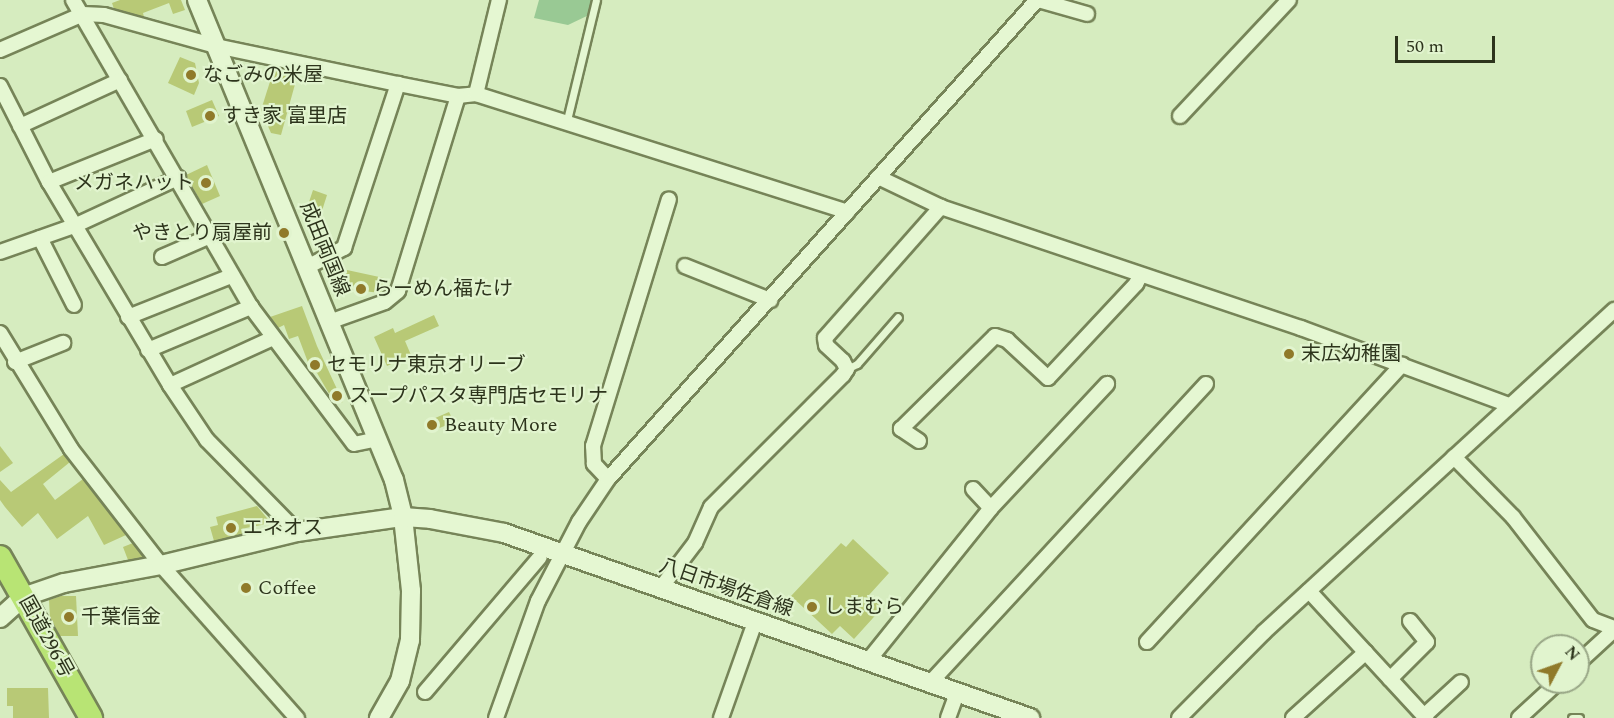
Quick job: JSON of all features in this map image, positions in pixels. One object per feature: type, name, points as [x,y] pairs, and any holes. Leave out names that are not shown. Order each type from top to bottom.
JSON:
[{"type":"highway","name":"国道296号","points":[[0,557],[91,718]]},
{"type":"main road","name":"成田両国線","points":[[197,0],[378,439],[403,517],[411,591],[410,640],[400,681],[379,718]]},
{"type":"main road","points":[[0,618],[23,597],[64,583],[161,565],[297,532],[403,517]]},
{"type":"main road","name":"八日市場佐倉線","points":[[403,517],[473,525],[1030,718]]},
{"type":"street","points":[[73,0],[156,139],[208,237],[251,307],[354,444],[378,439]]},
{"type":"street","points":[[477,94],[499,0]]},
{"type":"street","points":[[496,718],[538,601],[565,555],[572,535],[608,479],[1037,0],[1087,14]]},
{"type":"street","points":[[1180,116],[1289,0]]},
{"type":"street","points":[[0,50],[83,14],[104,15],[216,46],[458,96],[477,94],[567,120],[848,212]]},
{"type":"street","points":[[20,126],[120,80]]},
{"type":"street","points":[[307,267],[337,255],[344,248],[398,84]]},
{"type":"street","points":[[0,86],[74,226],[170,385],[207,440],[297,532]]},
{"type":"street","points":[[329,322],[385,302],[398,291],[458,96]]},
{"type":"street","points":[[49,182],[156,139]]},
{"type":"street","points":[[878,177],[941,207],[1402,365],[1509,405]]},
{"type":"street","points":[[0,252],[74,226],[178,178]]},
{"type":"street","points":[[608,479],[594,464],[593,446],[669,200]]},
{"type":"street","points":[[660,589],[695,543],[711,507],[847,369],[826,345],[825,338],[941,207]]},
{"type":"street","points":[[162,257],[208,237]]},
{"type":"street","points":[[40,238],[74,305]]},
{"type":"street","points":[[685,266],[770,300]]},
{"type":"street","points":[[128,317],[231,276]]},
{"type":"street","points":[[919,441],[901,429],[995,336],[1007,340],[1048,378],[1129,293],[1140,276]]},
{"type":"street","points":[[148,350],[251,307]]},
{"type":"street","points":[[1179,718],[1309,591],[1614,310]]},
{"type":"street","points":[[0,333],[15,362],[71,449],[161,565],[297,718]]},
{"type":"street","points":[[170,385],[273,338]]},
{"type":"street","points":[[15,362],[63,343]]},
{"type":"street","points":[[1147,642],[1402,365]]},
{"type":"street","points":[[868,661],[992,507],[1107,384]]},
{"type":"street","points":[[930,683],[1206,384]]},
{"type":"street","points":[[1454,457],[1513,518],[1593,620],[1614,629],[1590,652]]},
{"type":"street","points":[[973,489],[992,507]]},
{"type":"street","points":[[425,692],[540,557]]},
{"type":"street","points":[[1309,591],[1425,717],[1461,682]]},
{"type":"street","points":[[1390,679],[1427,642],[1410,621]]},
{"type":"street","points":[[721,718],[755,622]]},
{"type":"street","points":[[1293,718],[1366,652]]},
{"type":"street","points":[[948,718],[957,693]]},
{"type":"street","points":[[1519,718],[1545,694]]},
{"type":"lane","points":[[567,120],[597,0]]},
{"type":"lane","points":[[847,369],[857,364],[898,317]]},
{"type":"lane","points":[[1572,718],[1579,718]]},
{"type":"green space","points":[[539,0],[595,0],[591,14],[568,25],[534,18]]},
{"type":"building","points":[[120,0],[181,0],[185,10],[173,14],[169,3],[143,13],[144,17],[114,9],[112,3]]},
{"type":"building","points":[[180,57],[195,63],[199,83],[194,95],[168,83]]},
{"type":"building","points":[[274,69],[297,77],[281,135],[271,133],[261,110]]},
{"type":"building","points":[[212,100],[219,116],[192,127],[186,111]]},
{"type":"building","points":[[207,165],[220,196],[202,204],[186,175]]},
{"type":"building","points":[[313,190],[327,195],[320,217],[307,208]]},
{"type":"building","points":[[347,270],[384,278],[381,293],[344,289]]},
{"type":"building","points":[[302,306],[317,346],[343,402],[335,404],[317,373],[312,373],[298,336],[289,339],[284,325],[278,328],[270,317]]},
{"type":"building","points":[[434,315],[439,326],[405,341],[411,355],[387,366],[374,337],[393,328],[395,333]]},
{"type":"building","points":[[449,412],[454,422],[430,432],[426,422]]},
{"type":"building","points":[[0,446],[13,463],[0,472]]},
{"type":"building","points":[[64,454],[70,462],[43,484],[55,500],[83,479],[126,535],[104,545],[88,516],[57,539],[38,513],[22,527],[5,507],[0,500],[0,480],[11,492]]},
{"type":"building","points":[[257,506],[271,523],[241,529],[242,534],[214,541],[210,527],[218,525],[216,517]]},
{"type":"building","points":[[853,539],[889,573],[869,595],[882,608],[854,639],[840,626],[832,634],[791,596],[841,543],[846,547]]},
{"type":"building","points":[[133,543],[143,557],[128,560],[123,547]]},
{"type":"building","points":[[61,596],[76,596],[78,636],[60,636],[50,618],[49,600]]},
{"type":"building","points":[[7,688],[48,688],[49,718],[13,718],[13,706],[7,706]]},
{"type":"place","name":"なごみの米屋","points":[[191,75]]},
{"type":"place","name":"すき家 富里店","points":[[210,116]]},
{"type":"place","name":"メガネハット","points":[[206,183]]},
{"type":"place","name":"やきとり扇屋前","points":[[284,233]]},
{"type":"place","name":"らーめん福たけ","points":[[361,289]]},
{"type":"place","name":"末広幼稚園","points":[[1289,354]]},
{"type":"place","name":"セモリナ東京オリーブ","points":[[315,365]]},
{"type":"place","name":"スープパスタ専門店セモリナ","points":[[337,396]]},
{"type":"place","name":"Beauty More","points":[[432,425]]},
{"type":"place","name":"エネオス","points":[[231,528]]},
{"type":"place","name":"Coffee","points":[[246,588]]},
{"type":"place","name":"しまむら","points":[[812,607]]},
{"type":"place","name":"千葉信金","points":[[69,617]]}]
